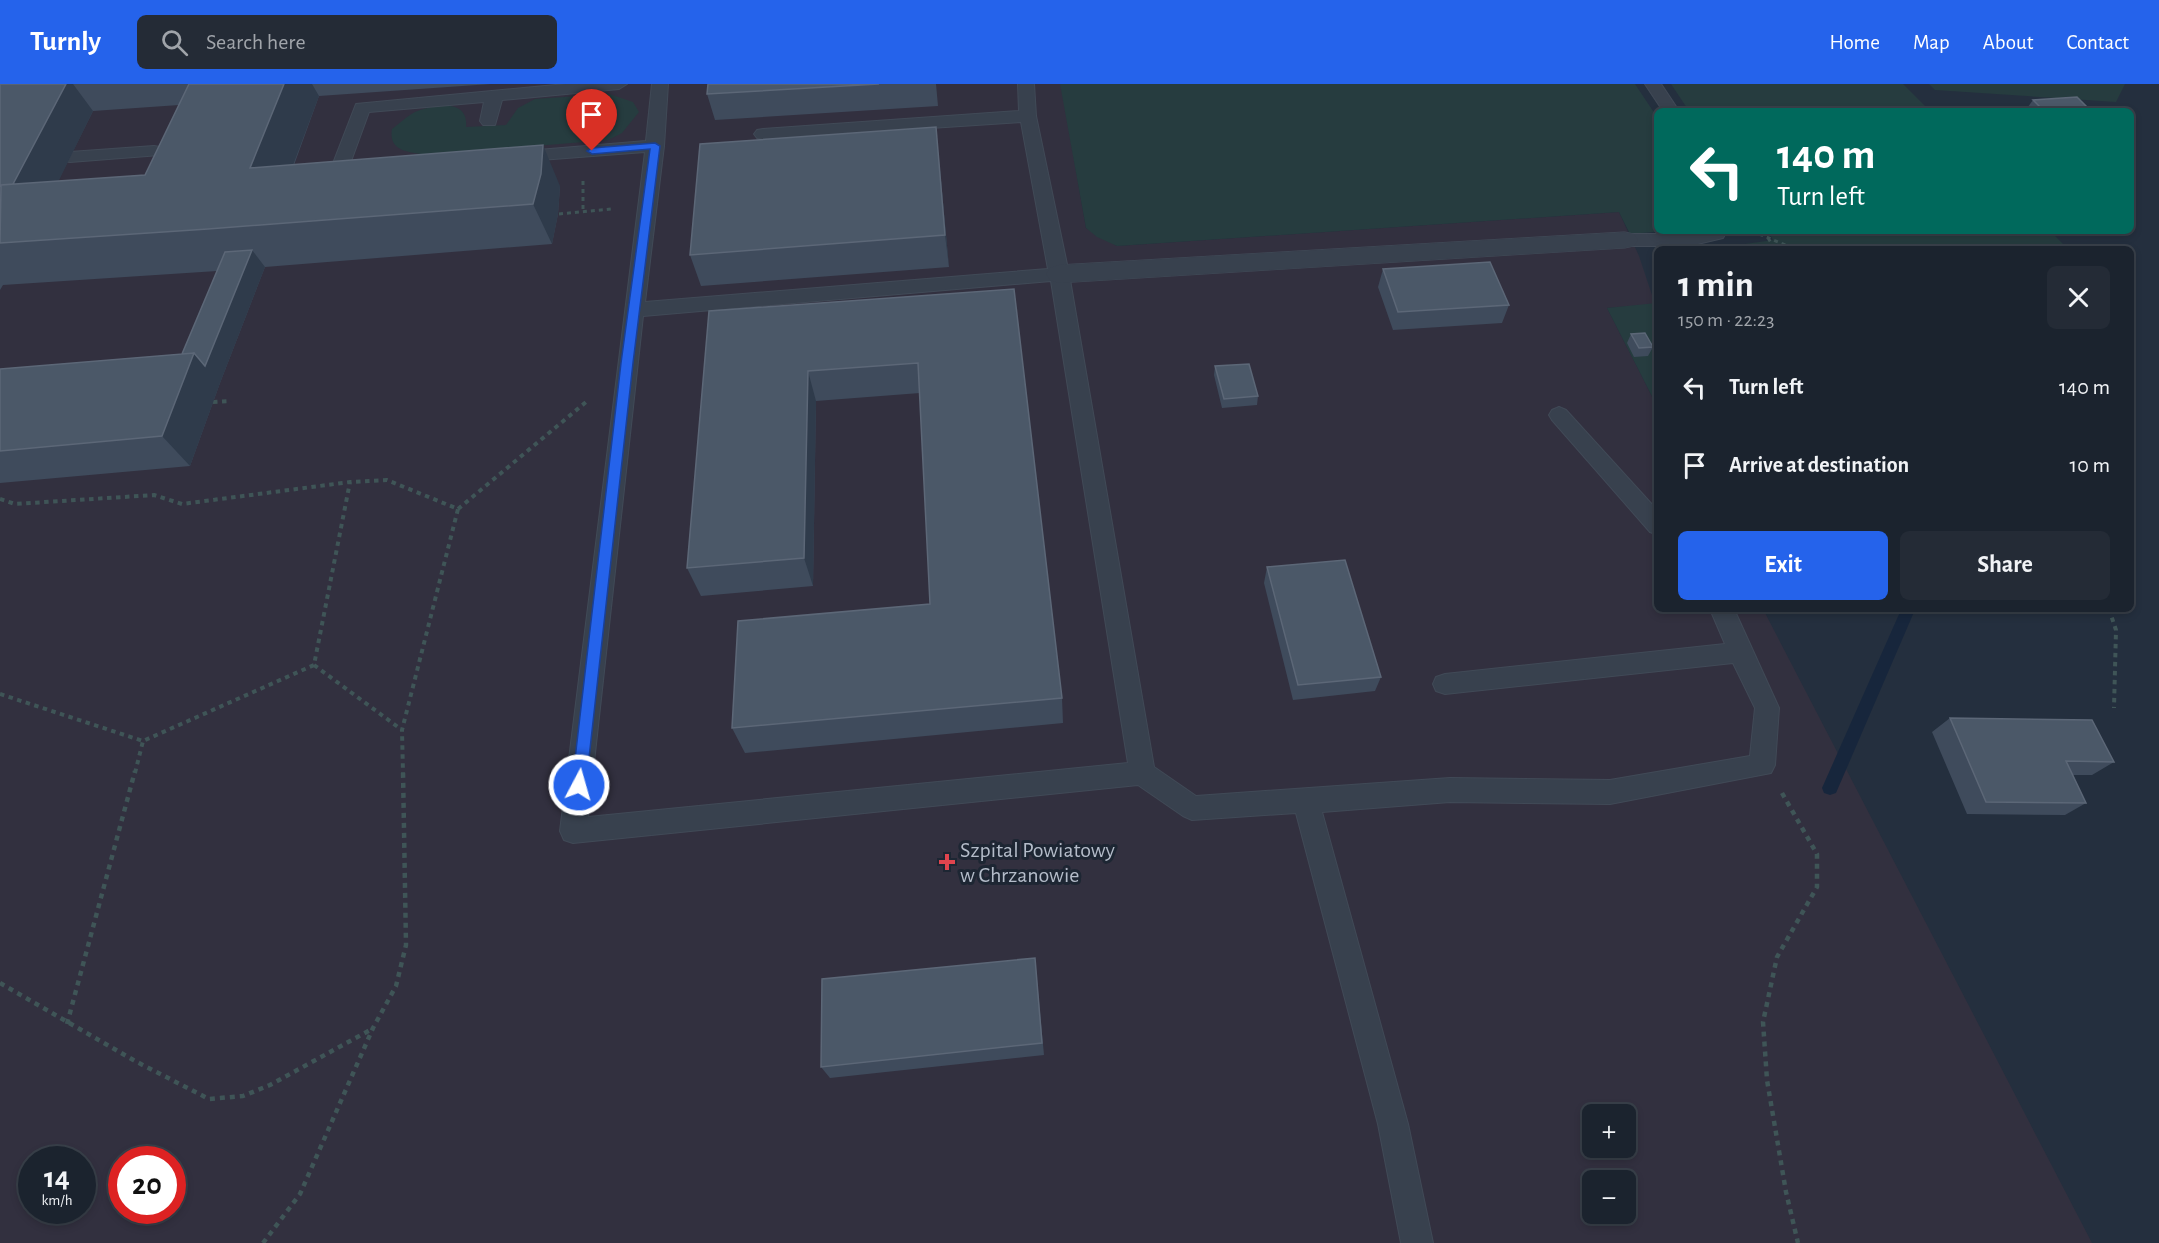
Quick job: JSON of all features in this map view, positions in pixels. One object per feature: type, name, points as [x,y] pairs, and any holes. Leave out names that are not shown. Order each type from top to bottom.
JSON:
[{"type":"street","points":[[1059,274],[1625,240]]},
{"type":"lane","points":[[374,168],[339,171],[362,108],[619,84]]},
{"type":"lane","points":[[660,84],[655,146],[573,831],[1142,773],[1192,808],[1450,790],[1610,792],[1762,765],[1767,708],[1723,612]]},
{"type":"lane","points":[[1026,84],[1029,116],[1059,274],[1142,773]]},
{"type":"lane","points":[[1653,84],[1669,108]]},
{"type":"lane","points":[[489,121],[494,96]]},
{"type":"lane","points":[[763,134],[1029,116]]},
{"type":"lane","points":[[501,158],[655,146]]},
{"type":"lane","points":[[70,157],[154,151]]},
{"type":"lane","points":[[1625,240],[1689,240],[1716,234]]},
{"type":"lane","points":[[635,310],[1059,274]]},
{"type":"lane","points":[[1559,415],[1654,522]]},
{"type":"lane","points":[[1445,684],[1740,652]]},
{"type":"lane","points":[[1306,801],[1394,1124],[1417,1243]]},
{"type":"path","points":[[558,214],[648,206]]},
{"type":"path","points":[[1760,234],[1788,246]]},
{"type":"path","points":[[1767,237],[1773,246]]},
{"type":"path","points":[[264,1243],[300,1194],[373,1028],[396,986],[406,945],[402,730],[458,509],[627,369]]},
{"type":"path","points":[[213,402],[231,401]]},
{"type":"path","points":[[0,499],[15,504],[154,495],[182,504],[350,482],[387,480],[458,509]]},
{"type":"path","points":[[314,665],[350,482]]},
{"type":"path","points":[[2110,612],[2116,630],[2114,708]]},
{"type":"path","points":[[314,665],[402,730]]},
{"type":"path","points":[[0,693],[143,741],[314,665]]},
{"type":"path","points":[[67,1024],[143,741]]},
{"type":"path","points":[[1762,765],[1791,805],[1817,854],[1817,887],[1777,957],[1763,1022],[1767,1080],[1786,1192],[1798,1243]]},
{"type":"path","points":[[0,982],[67,1024],[209,1099],[243,1096],[261,1089],[373,1028]]},
{"type":"shaded area","name":"Szpital Powiatowy w Chrzanowie","points":[[0,84],[1061,84],[1086,228],[1117,246],[1619,212],[1639,256],[1654,301],[1654,304],[1607,308],[1654,400],[1654,612],[1765,612],[2092,1243],[0,1243]]},
{"type":"green space","points":[[1060,84],[1635,84],[1654,112],[1654,232],[1630,234],[1619,212],[1117,246],[1097,237],[1086,228]]},
{"type":"green space","points":[[1671,84],[1903,84],[1927,108],[1687,108]]},
{"type":"green space","points":[[1929,84],[2125,84],[2116,102],[1935,90]]},
{"type":"green space","points":[[609,94],[633,102],[639,112],[622,133],[608,140],[427,155],[401,150],[393,142],[392,129],[415,112],[431,107],[456,107],[462,111],[466,127],[506,125],[518,108],[535,99]]},
{"type":"green space","points":[[1770,234],[2053,234],[2065,246],[1731,246],[1773,240]]},
{"type":"green space","points":[[1654,303],[1654,400],[1607,308]]},
{"type":"building","points":[[0,84],[66,84],[13,184],[0,186]]},
{"type":"building","points":[[189,84],[284,84],[250,168],[543,145],[541,174],[533,204],[0,243],[1,185],[145,175]]},
{"type":"building","points":[[708,84],[879,84],[707,94]]},
{"type":"building","points":[[2077,97],[2088,108],[2041,108],[2033,100]]},
{"type":"building","points":[[936,127],[945,235],[690,255],[700,144]]},
{"type":"building","points":[[252,250],[205,366],[194,353],[182,354],[225,252]]},
{"type":"building","points":[[1490,262],[1509,305],[1398,312],[1383,269]]},
{"type":"building","points":[[1014,289],[1062,698],[732,728],[738,621],[930,604],[918,363],[808,371],[804,558],[687,568],[709,311]]},
{"type":"building","points":[[1645,333],[1653,347],[1639,348],[1631,334]]},
{"type":"building","points":[[194,353],[162,436],[0,451],[0,369]]},
{"type":"building","points":[[1249,364],[1258,396],[1224,399],[1215,366]]},
{"type":"building","points":[[1345,560],[1381,677],[1298,685],[1267,567]]},
{"type":"building","points":[[1950,718],[2092,720],[2114,762],[2066,761],[2086,803],[1986,802]]},
{"type":"building","points":[[1035,958],[1042,1043],[821,1067],[822,979]]},
{"type":"waterway","points":[[1830,788],[1907,612]]},
{"type":"place","name":"Szpital Powiatowy w Chrzanowie","points":[[947,862]]},
{"type":"route","points":[[579,785],[627,363],[655,146],[592,151]]}]
